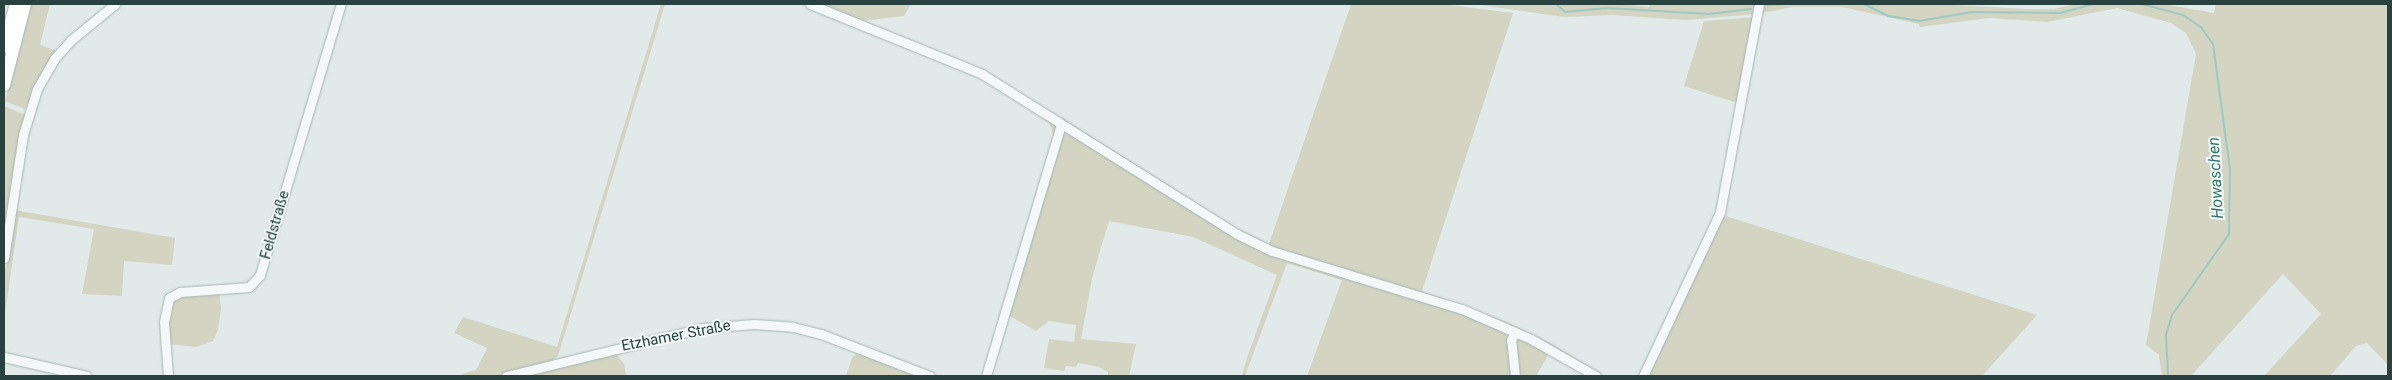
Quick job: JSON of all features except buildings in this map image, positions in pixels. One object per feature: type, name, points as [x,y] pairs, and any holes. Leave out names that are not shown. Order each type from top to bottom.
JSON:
[{"type":"highway","points":[[4,47],[16,4]]},
{"type":"highway","points":[[4,85],[26,4]]},
{"type":"street","points":[[4,258],[23,135],[37,89],[54,59],[71,40],[115,4]]},
{"type":"street","name":"Feldstraße","points":[[168,376],[164,322],[169,298],[180,292],[249,286],[260,275],[341,4]]},
{"type":"street","points":[[810,4],[966,66],[1237,234],[1272,251],[1441,302],[1515,332],[1596,376]]},
{"type":"street","points":[[1643,376],[1720,212],[1759,4]]},
{"type":"street","points":[[986,376],[1061,124]]},
{"type":"street","name":"Etzhamer Straße","points":[[506,376],[703,328],[754,324],[793,327],[821,334],[930,376]]},
{"type":"street","points":[[1515,332],[1511,340],[1515,376]]},
{"type":"street","points":[[4,357],[87,376]]},
{"type":"green space","points":[[31,4],[50,4],[40,45],[57,51],[25,109],[5,101]]},
{"type":"green space","points":[[661,4],[665,4],[558,356],[552,361],[499,376],[463,376],[462,374],[476,370],[487,348],[454,333],[463,317],[557,347]]},
{"type":"green space","points":[[818,4],[911,4],[904,16],[861,21]]},
{"type":"green space","points":[[1351,4],[1443,4],[1513,13],[1422,291],[1507,322],[1552,344],[1605,376],[1579,363],[1451,309],[1506,333],[1513,376],[1307,376],[1342,280],[1287,263],[1245,376],[1242,375],[1247,358],[1277,275],[1193,237],[1109,221],[1092,278],[1081,339],[1136,344],[1129,376],[1108,376],[1108,372],[1099,367],[1078,363],[1076,367],[1066,366],[1064,371],[1044,368],[1049,339],[1074,342],[1076,325],[1049,321],[1036,331],[1008,315],[1055,140],[1050,124],[1039,113],[1064,119],[1236,228],[1269,244]]},
{"type":"green space","points":[[1473,4],[1620,4],[1649,7],[1650,4],[1757,4],[1756,14],[1686,20],[1612,15],[1564,17]]},
{"type":"green space","points":[[1762,4],[1935,4],[2054,9],[2076,4],[2163,4],[2214,13],[2216,4],[2388,4],[2388,365],[2367,343],[2356,346],[2330,376],[2264,376],[2321,314],[2283,274],[2191,376],[2162,376],[2159,355],[2146,345],[2196,54],[2186,33],[2171,23],[2117,8],[2047,22],[1989,18],[1920,27],[1919,24],[1842,7],[1793,7],[1761,13]]},
{"type":"green space","points":[[1755,17],[1740,104],[1684,86],[1704,21]]},
{"type":"green space","points":[[4,106],[25,115],[6,223],[4,222]]},
{"type":"green space","points":[[14,210],[175,238],[172,265],[124,261],[122,296],[82,294],[94,229],[19,217],[4,320],[4,280]]},
{"type":"green space","points":[[1726,216],[2037,315],[1982,376],[1647,376],[1717,224]]},
{"type":"green space","points":[[219,291],[221,308],[218,330],[213,341],[196,347],[169,344],[166,308],[171,297]]},
{"type":"green space","points":[[1521,338],[1550,352],[1536,376],[1516,376],[1514,343]]},
{"type":"green space","points":[[858,352],[926,376],[846,376],[852,358]]},
{"type":"green space","points":[[615,353],[624,364],[626,376],[509,376]]},
{"type":"waterway","name":"Howaschen","points":[[1556,4],[1565,12],[1608,8],[1709,14],[1751,9]]},
{"type":"waterway","name":"Howaschen","points":[[1767,5],[1785,4]]},
{"type":"waterway","name":"Howaschen","points":[[1864,4],[1889,16],[1919,21],[1972,12],[2060,13],[2093,4]]},
{"type":"waterway","name":"Howaschen","points":[[2142,4],[2183,15],[2201,27],[2213,44],[2230,169],[2229,234],[2172,315],[2166,335],[2168,376]]}]
